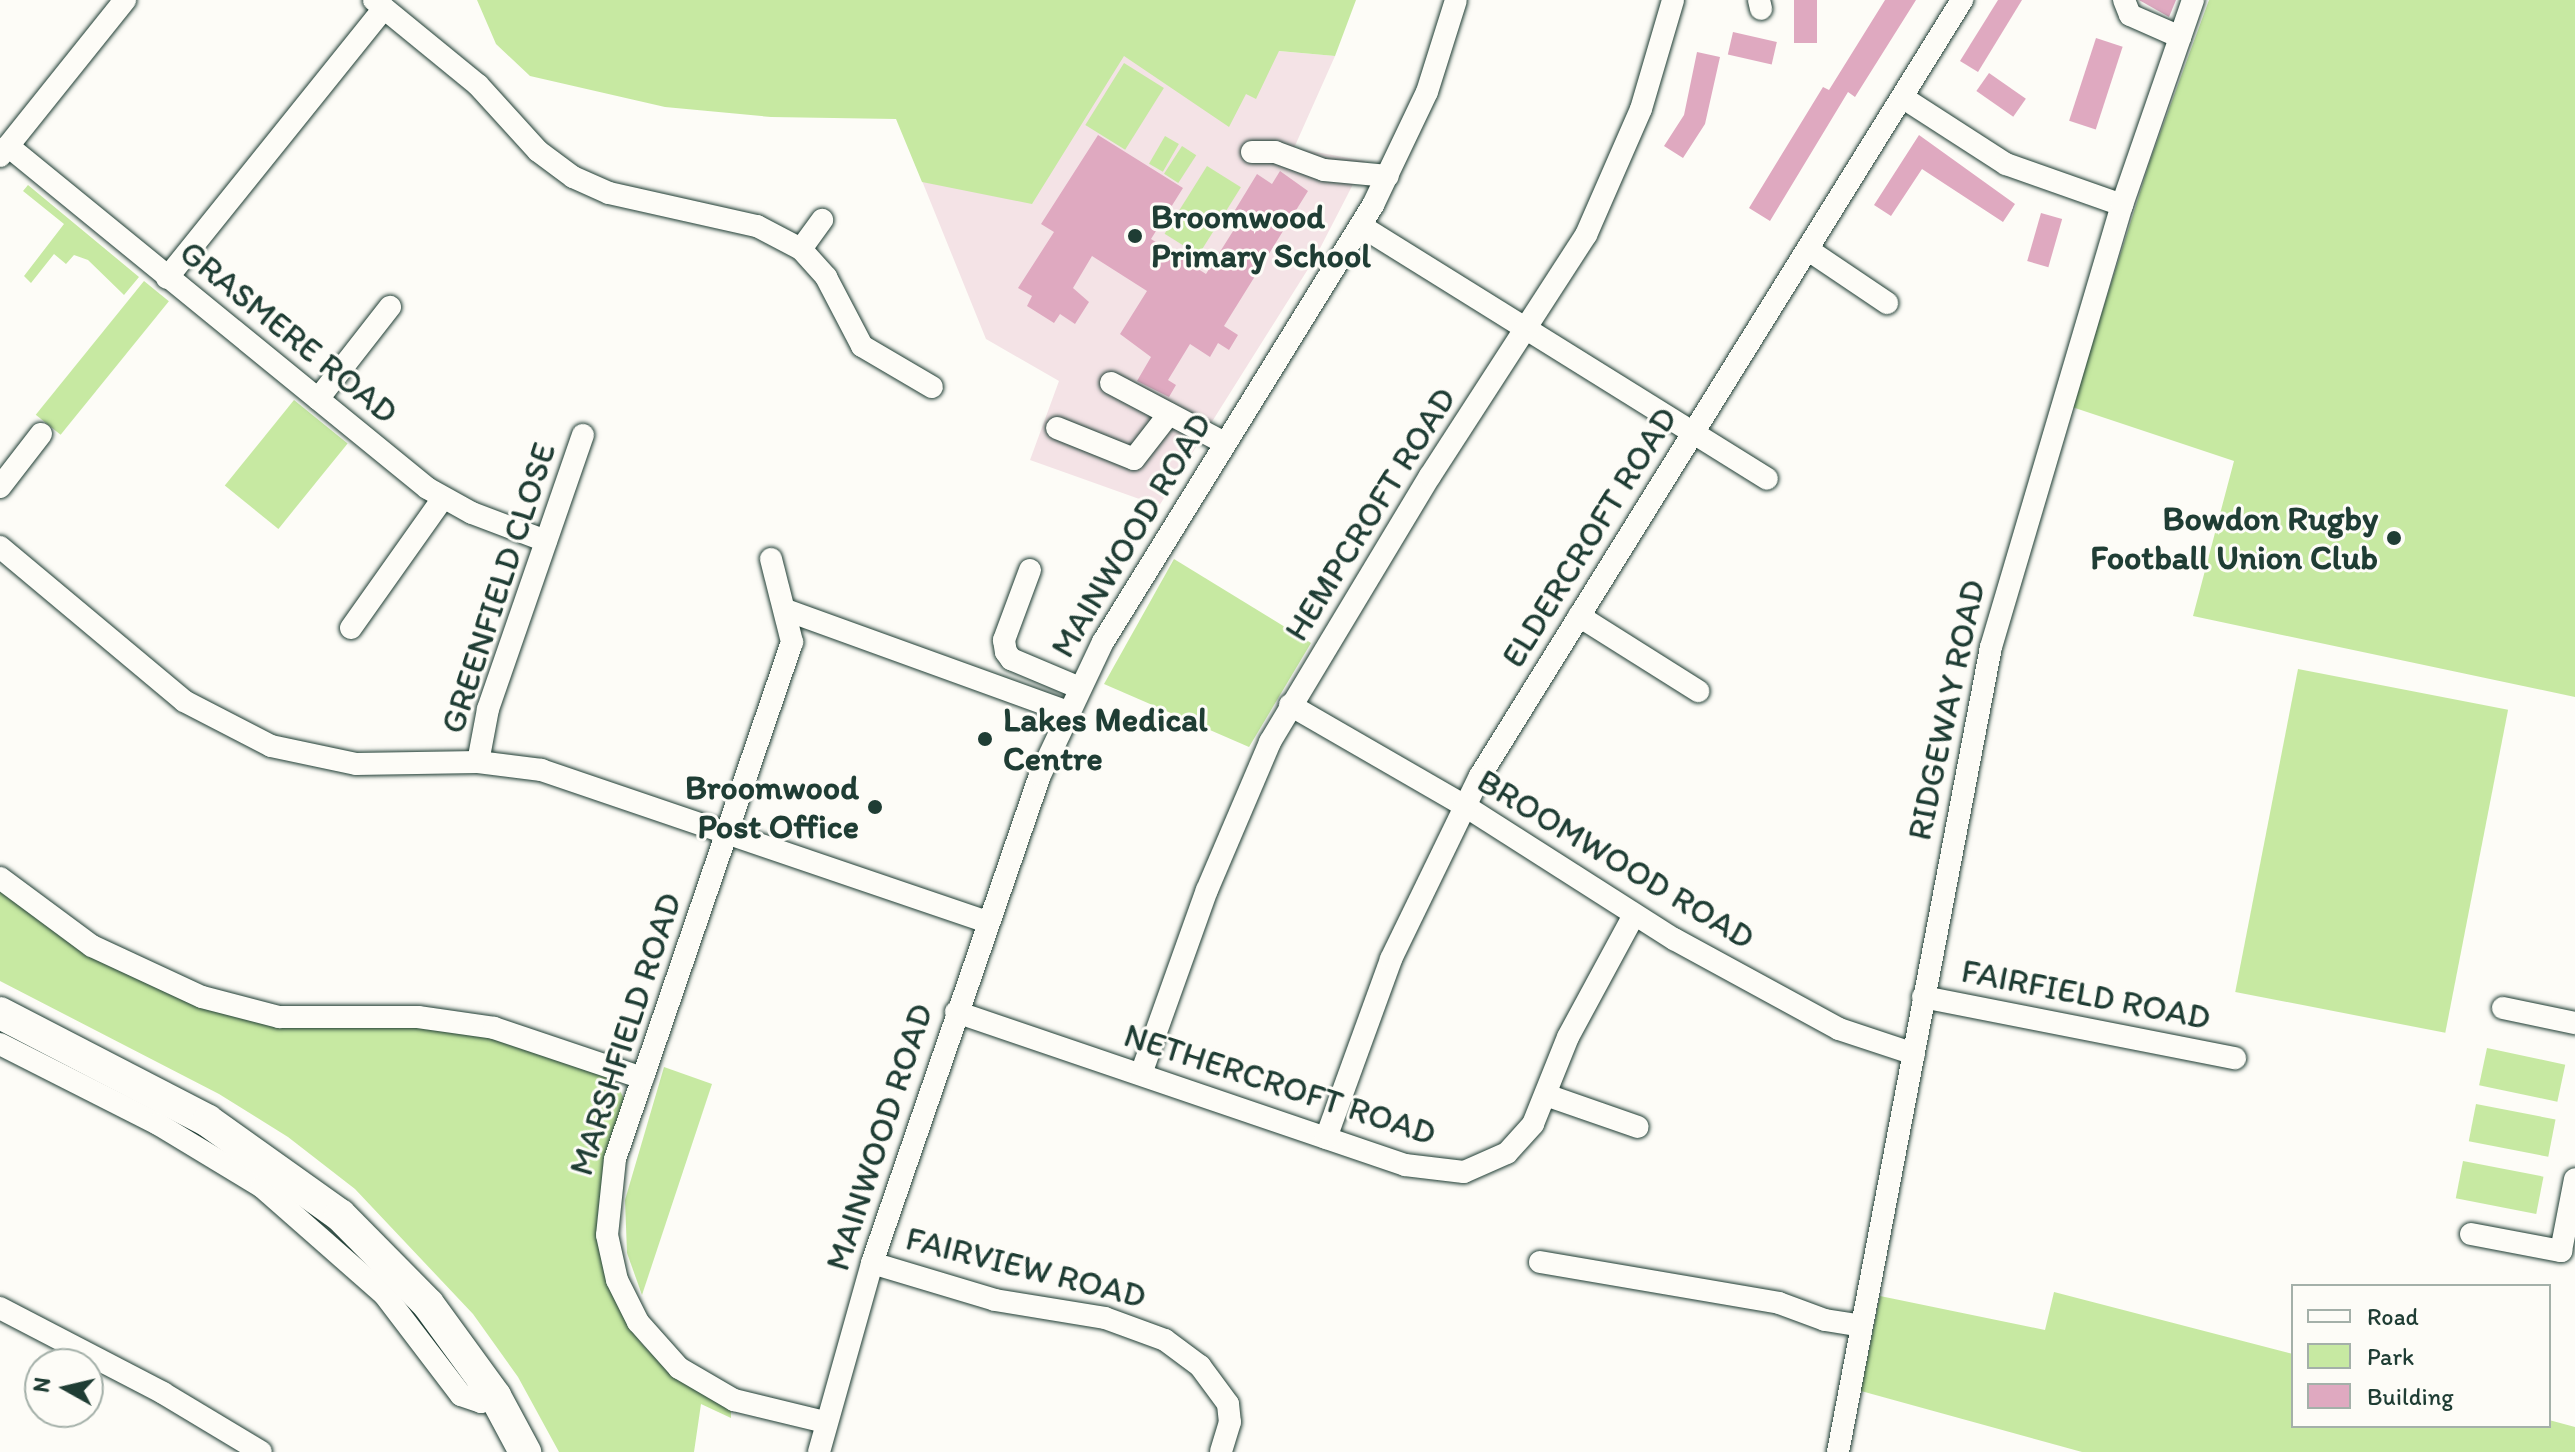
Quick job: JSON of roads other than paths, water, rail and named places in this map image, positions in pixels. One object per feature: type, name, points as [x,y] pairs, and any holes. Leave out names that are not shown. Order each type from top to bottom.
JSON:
[{"type":"highway","points":[[0,1013],[170,1098],[310,1190],[419,1294],[495,1396],[525,1452]]},
{"type":"street","points":[[4,151],[125,0]]},
{"type":"street","name":"MAINWOOD ROAD","points":[[819,1452],[872,1263],[956,1012],[1022,818],[1068,712],[1225,443],[1361,226],[1427,92],[1456,0]]},
{"type":"street","name":"HEMPCROFT ROAD","points":[[1141,1074],[1234,821],[1290,705],[1430,476],[1527,331],[1586,235],[1624,156],[1673,0]]},
{"type":"street","name":"ELDERCROFT ROAD","points":[[1326,1138],[1391,959],[1465,806],[1579,616],[1905,99],[1962,0]]},
{"type":"street","points":[[2124,0],[2130,15],[2180,37]]},
{"type":"street","name":"RIDGEWAY ROAD","points":[[1838,1452],[1997,622],[2122,205],[2193,0]]},
{"type":"street","points":[[167,278],[379,4],[485,90],[538,151],[573,177],[609,193],[757,226],[801,249],[826,277],[862,346],[895,377],[932,387]]},
{"type":"street","points":[[1905,99],[2014,168],[2122,205]]},
{"type":"street","name":"GRASMERE ROAD","points":[[4,151],[443,498],[546,541]]},
{"type":"street","points":[[1252,152],[1275,152],[1324,170],[1388,176]]},
{"type":"street","points":[[801,249],[822,220]]},
{"type":"street","points":[[1361,226],[1771,481]]},
{"type":"street","points":[[1810,251],[1890,305]]},
{"type":"street","points":[[318,399],[390,307]]},
{"type":"street","points":[[1111,383],[1225,443]]},
{"type":"street","points":[[1057,428],[1134,459],[1169,414]]},
{"type":"street","name":"GREENFIELD CLOSE","points":[[478,762],[488,709],[584,433]]},
{"type":"street","points":[[0,487],[41,434]]},
{"type":"street","points":[[351,628],[443,498]]},
{"type":"street","points":[[0,547],[184,701],[245,736],[334,762],[478,762],[557,774],[987,922]]},
{"type":"street","name":"MARSHFIELD ROAD","points":[[771,559],[792,642],[643,1078],[607,1195],[611,1259],[625,1297],[656,1347],[692,1379],[734,1400],[825,1422]]},
{"type":"street","points":[[1030,570],[1004,640],[1006,652],[1011,659],[1080,688]]},
{"type":"street","points":[[786,610],[1068,712]]},
{"type":"street","points":[[1579,616],[1700,694]]},
{"type":"street","name":"BROOMWOOD ROAD","points":[[1290,705],[1465,806],[1634,915],[1839,1029],[1914,1054]]},
{"type":"street","points":[[0,878],[92,946],[202,997],[279,1017],[393,1016],[480,1025],[643,1078]]},
{"type":"street","name":"NETHERCROFT ROAD","points":[[956,1012],[1419,1169],[1464,1172],[1496,1160],[1518,1145],[1546,1095],[1568,1037],[1634,915]]},
{"type":"street","name":"FAIRFIELD ROAD","points":[[1923,997],[2235,1058]]},
{"type":"street","points":[[2503,1008],[2575,1023]]},
{"type":"street","points":[[0,1044],[158,1124],[262,1187],[384,1294],[461,1395],[481,1402],[495,1396]]},
{"type":"street","points":[[1546,1095],[1640,1128]]},
{"type":"street","points":[[2471,1234],[2561,1251],[2575,1179]]},
{"type":"street","points":[[1540,1262],[1779,1303],[1825,1320],[1861,1326]]},
{"type":"street","name":"FAIRVIEW ROAD","points":[[872,1263],[995,1300],[1105,1318],[1165,1340],[1200,1366],[1228,1404],[1230,1422],[1221,1452]]},
{"type":"street","points":[[0,1308],[163,1393],[261,1452]]},
{"type":"place","name":"Broomwood Primary School","points":[[1135,236]]},
{"type":"place","name":"Bowdon Rugby Football Union Club","points":[[2394,538]]},
{"type":"place","name":"Lakes Medical Centre","points":[[985,739]]},
{"type":"place","name":"Broomwood Post Office","points":[[875,807]]}]
